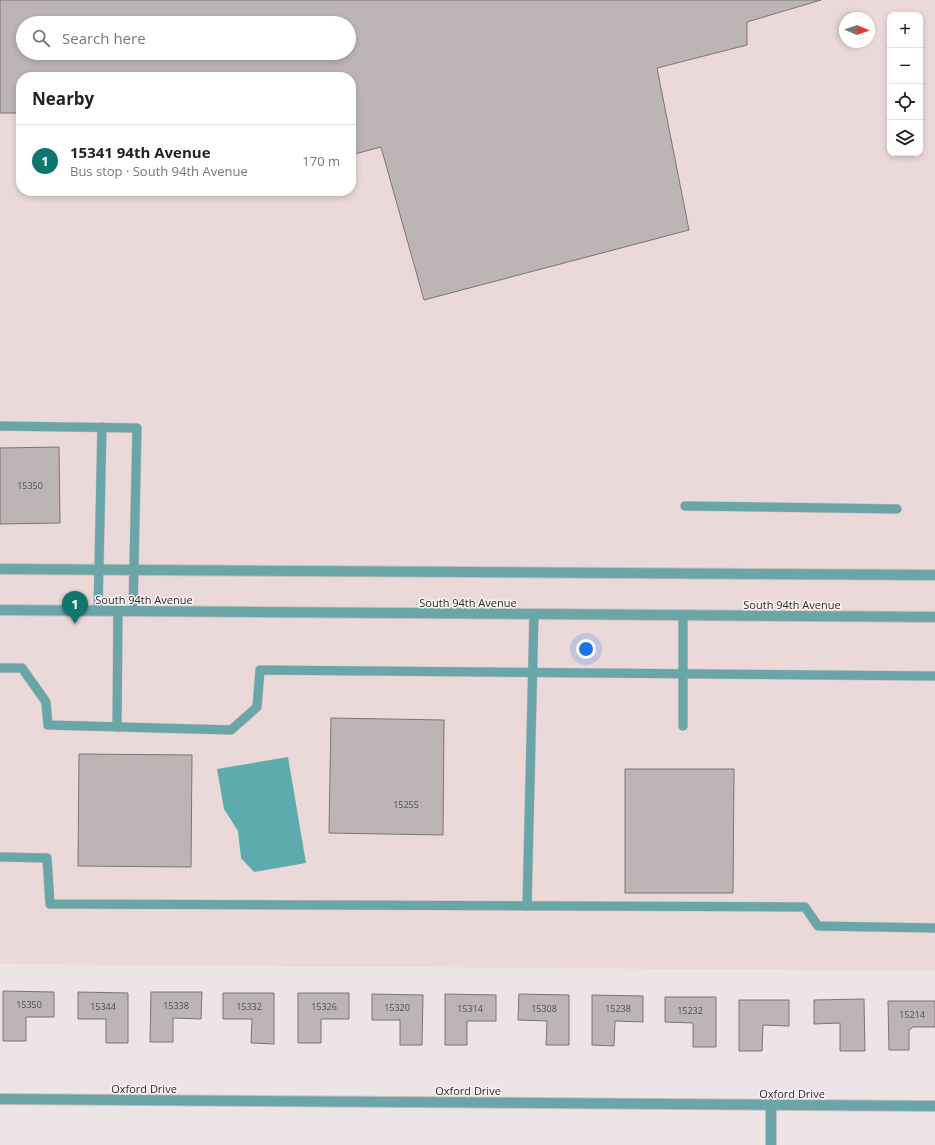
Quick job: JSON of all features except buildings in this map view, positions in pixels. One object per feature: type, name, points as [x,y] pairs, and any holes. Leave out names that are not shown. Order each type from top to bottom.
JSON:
[{"type":"street","points":[[0,570],[935,575]]},
{"type":"street","name":"South 94th Avenue","points":[[0,610],[935,617]]},
{"type":"street","name":"Oxford Drive","points":[[0,1099],[935,1106]]},
{"type":"street","points":[[771,1104],[771,1145]]},
{"type":"lane","points":[[0,426],[137,428],[133,611]]},
{"type":"lane","points":[[98,611],[102,427]]},
{"type":"lane","points":[[685,506],[897,509]]},
{"type":"lane","points":[[117,727],[118,611]]},
{"type":"lane","points":[[527,906],[534,614]]},
{"type":"lane","points":[[683,615],[683,726]]},
{"type":"lane","points":[[0,668],[22,668],[46,702],[48,725],[230,730],[257,707],[260,670],[935,676]]},
{"type":"lane","points":[[0,857],[47,858],[50,904],[805,906],[818,926],[935,928]]},
{"type":"shaded area","points":[[0,0],[935,0],[935,971],[0,964]]},
{"type":"water","points":[[288,757],[306,863],[254,872],[241,858],[238,831],[224,809],[217,769]]},
{"type":"place","name":"15341 94th Avenue","points":[[75,624]]}]
